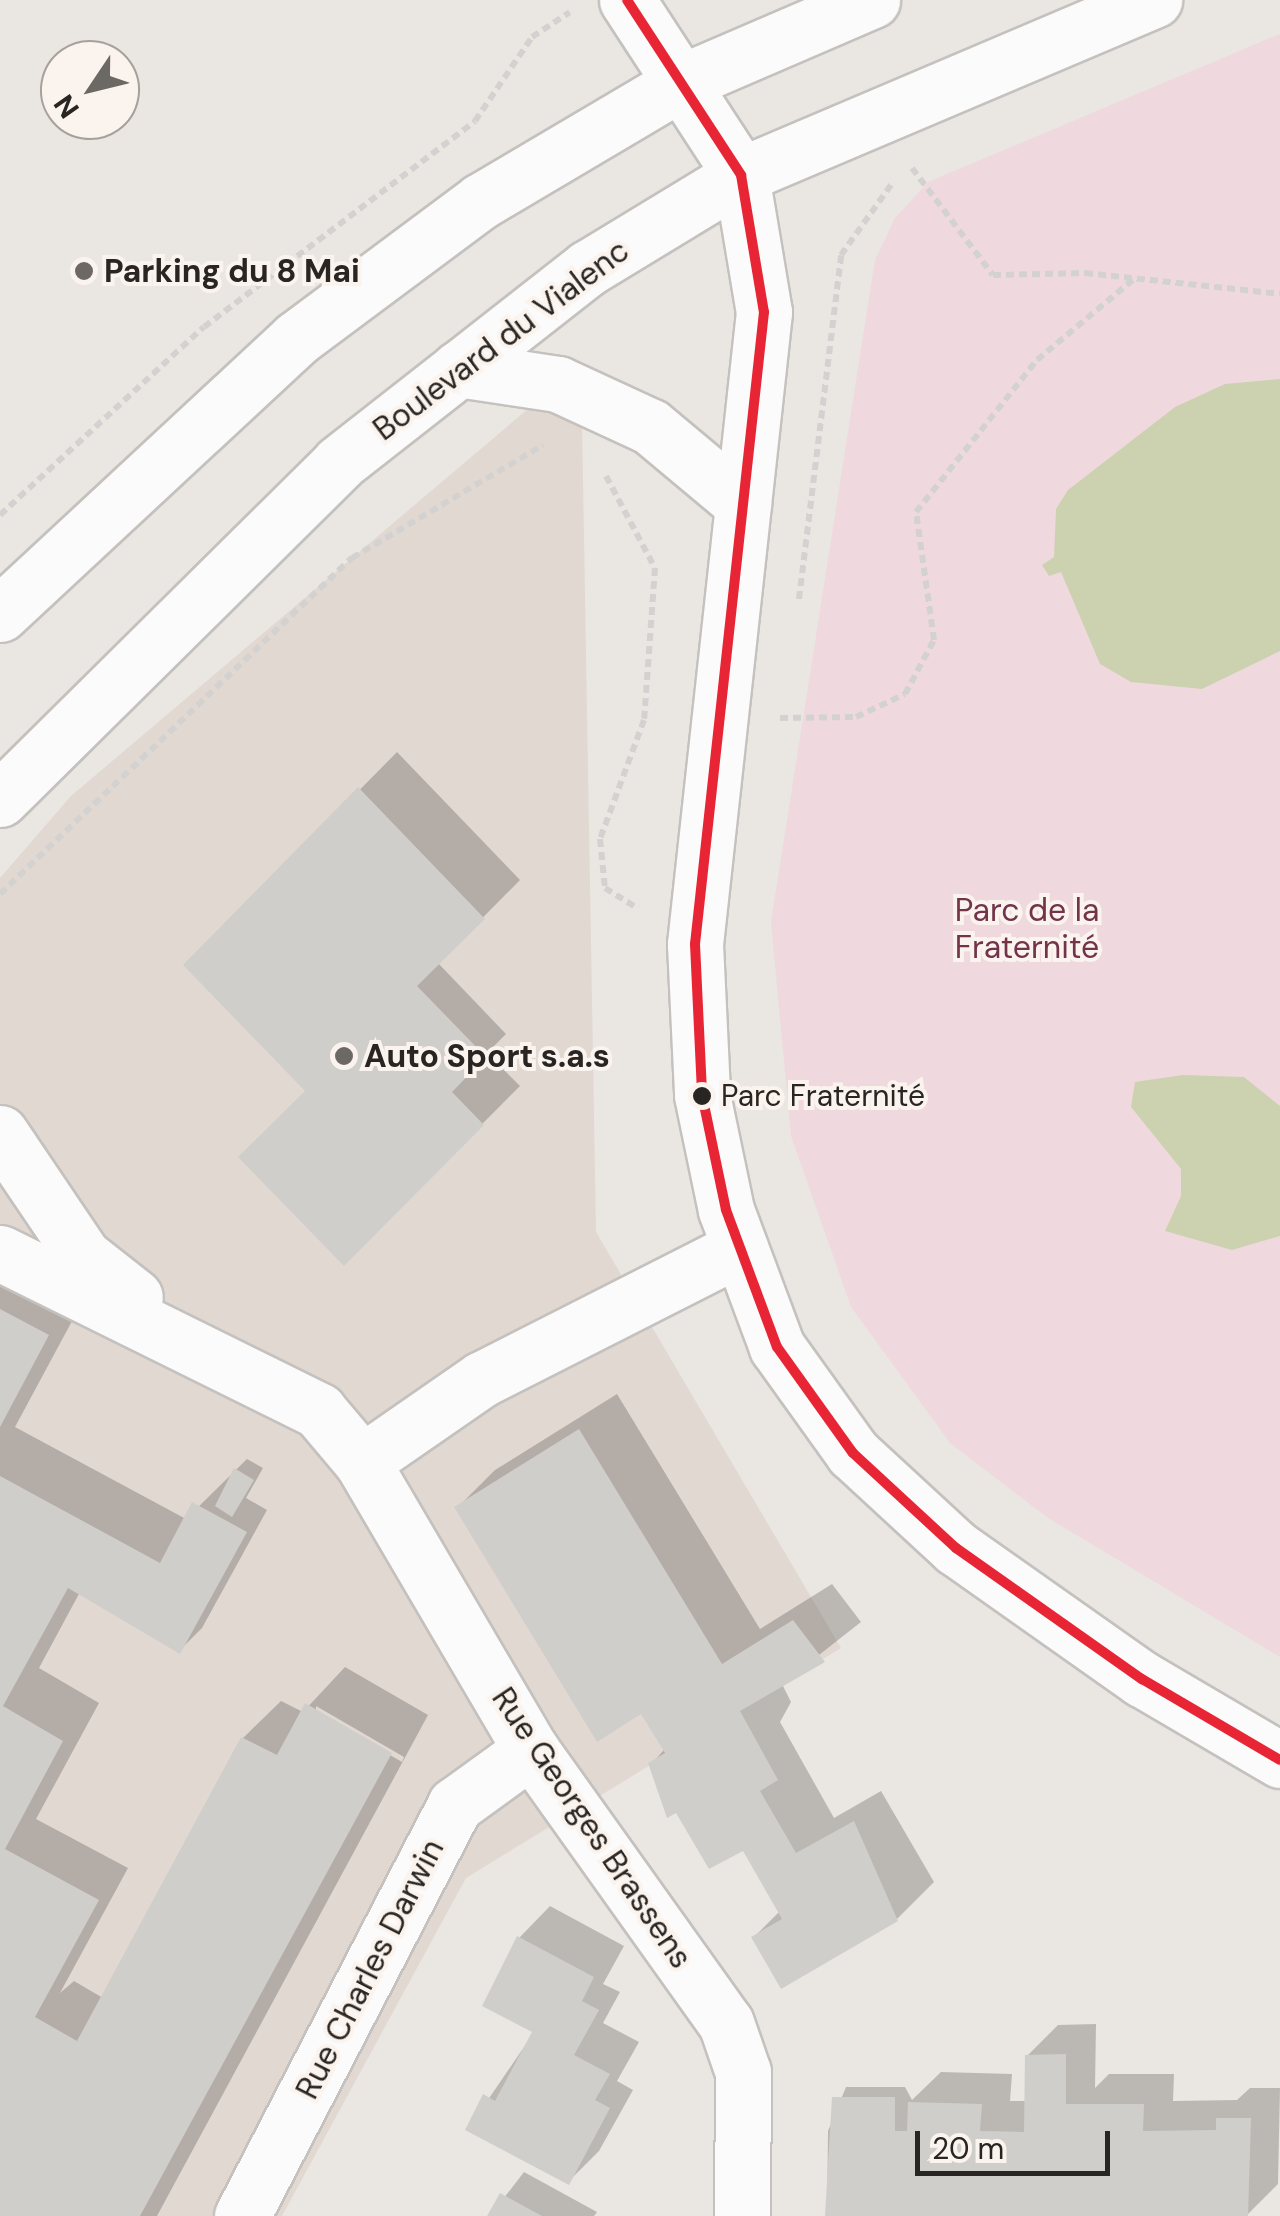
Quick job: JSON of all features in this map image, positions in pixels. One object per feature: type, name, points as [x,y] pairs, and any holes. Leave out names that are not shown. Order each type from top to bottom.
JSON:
[{"type":"street","points":[[627,0],[741,175],[764,312],[695,944],[702,1095],[740,1248],[777,1347],[853,1452],[956,1548],[1142,1679],[1280,1760]]},
{"type":"street","points":[[0,614],[297,338],[481,202],[682,82],[872,0]]},
{"type":"street","name":"Boulevard du Vialenc","points":[[0,799],[339,463],[588,268],[741,175],[1154,0]]},
{"type":"street","points":[[458,369],[558,384],[650,427],[743,504]]},
{"type":"street","name":"Rue Georges Brassens","points":[[0,1132],[83,1256],[232,1364]]},
{"type":"street","points":[[362,1462],[482,1379],[740,1248]]},
{"type":"street","name":"Rue Georges Brassens","points":[[0,1254],[232,1364],[319,1411],[362,1462],[531,1750],[726,2023],[743,2072],[742,2216]]},
{"type":"street","name":"Rue Charles Darwin","points":[[242,2216],[456,1806],[531,1750]]},
{"type":"path","points":[[0,515],[204,327],[475,121],[532,37],[588,0]]},
{"type":"path","points":[[885,115],[912,168],[993,275],[1135,278],[1280,294]]},
{"type":"path","points":[[797,613],[841,255],[876,194],[912,168]]},
{"type":"path","points":[[778,718],[856,717],[906,694],[934,640],[916,512],[948,460],[1037,360],[1135,278]]},
{"type":"path","points":[[0,894],[352,558],[553,440]]},
{"type":"path","points":[[598,462],[655,568],[644,720],[600,839],[605,888],[695,944]]},
{"type":"path","points":[[776,736],[782,700]]},
{"type":"shaded area","points":[[581,364],[596,1232],[841,1648],[466,1878],[282,2216],[0,2216],[0,878],[71,796]]},
{"type":"shaded area","points":[[1280,379],[1280,651],[1202,689],[1131,682],[1100,664],[1061,572],[1049,576],[1042,565],[1054,557],[1056,509],[1068,490],[1175,407],[1225,384]]},
{"type":"shaded area","points":[[1183,1075],[1244,1077],[1280,1106],[1280,1236],[1232,1250],[1165,1231],[1181,1196],[1181,1169],[1131,1107],[1135,1082]]},
{"type":"green space","name":"Parc de la Fraternité","points":[[1280,34],[1280,1657],[1048,1518],[950,1443],[851,1307],[791,1136],[771,922],[875,260],[895,218],[928,182]]},
{"type":"building","name":"Auto Sport s.a.s","points":[[358,787],[485,919],[417,986],[486,1057],[452,1092],[484,1125],[344,1266],[238,1157],[305,1091],[183,965]]},
{"type":"building","points":[[0,1309],[49,1335],[0,1427]]},
{"type":"building","points":[[579,1429],[722,1664],[793,1620],[825,1662],[740,1711],[778,1780],[760,1791],[796,1853],[854,1821],[898,1921],[781,1989],[751,1937],[782,1919],[743,1851],[709,1869],[676,1813],[667,1818],[648,1763],[665,1753],[641,1714],[597,1742],[454,1507]]},
{"type":"building","points":[[234,1468],[254,1480],[232,1517],[215,1506]]},
{"type":"building","points":[[0,1476],[160,1563],[192,1502],[247,1532],[180,1654],[68,1588],[3,1706],[63,1741],[5,1849],[99,1900],[35,2017],[77,2041],[241,1737],[277,1755],[305,1703],[392,1753],[140,2216],[0,2216]]},
{"type":"building","points":[[517,1936],[594,1977],[582,2001],[599,2010],[574,2055],[610,2074],[595,2100],[610,2108],[569,2185],[465,2130],[483,2094],[495,2101],[532,2032],[482,2006]]},
{"type":"building","points":[[1066,2054],[1066,2104],[1144,2104],[1143,2131],[1216,2130],[1216,2118],[1251,2118],[1248,2216],[825,2216],[832,2097],[895,2097],[895,2131],[907,2131],[908,2102],[982,2104],[980,2131],[1024,2132],[1025,2055]]},
{"type":"building","points":[[500,2193],[542,2216],[487,2216]]},
{"type":"transit line","points":[[627,0],[741,175],[764,312],[695,944],[702,1095],[726,1210],[777,1347],[853,1453],[956,1548],[1142,1679],[1280,1760]]},
{"type":"place","name":"Parking du 8 Mai","points":[[84,271]]},
{"type":"place","name":"Auto Sport s.a.s","points":[[344,1056]]},
{"type":"place","name":"Parc Fraternité","points":[[702,1096]]}]
